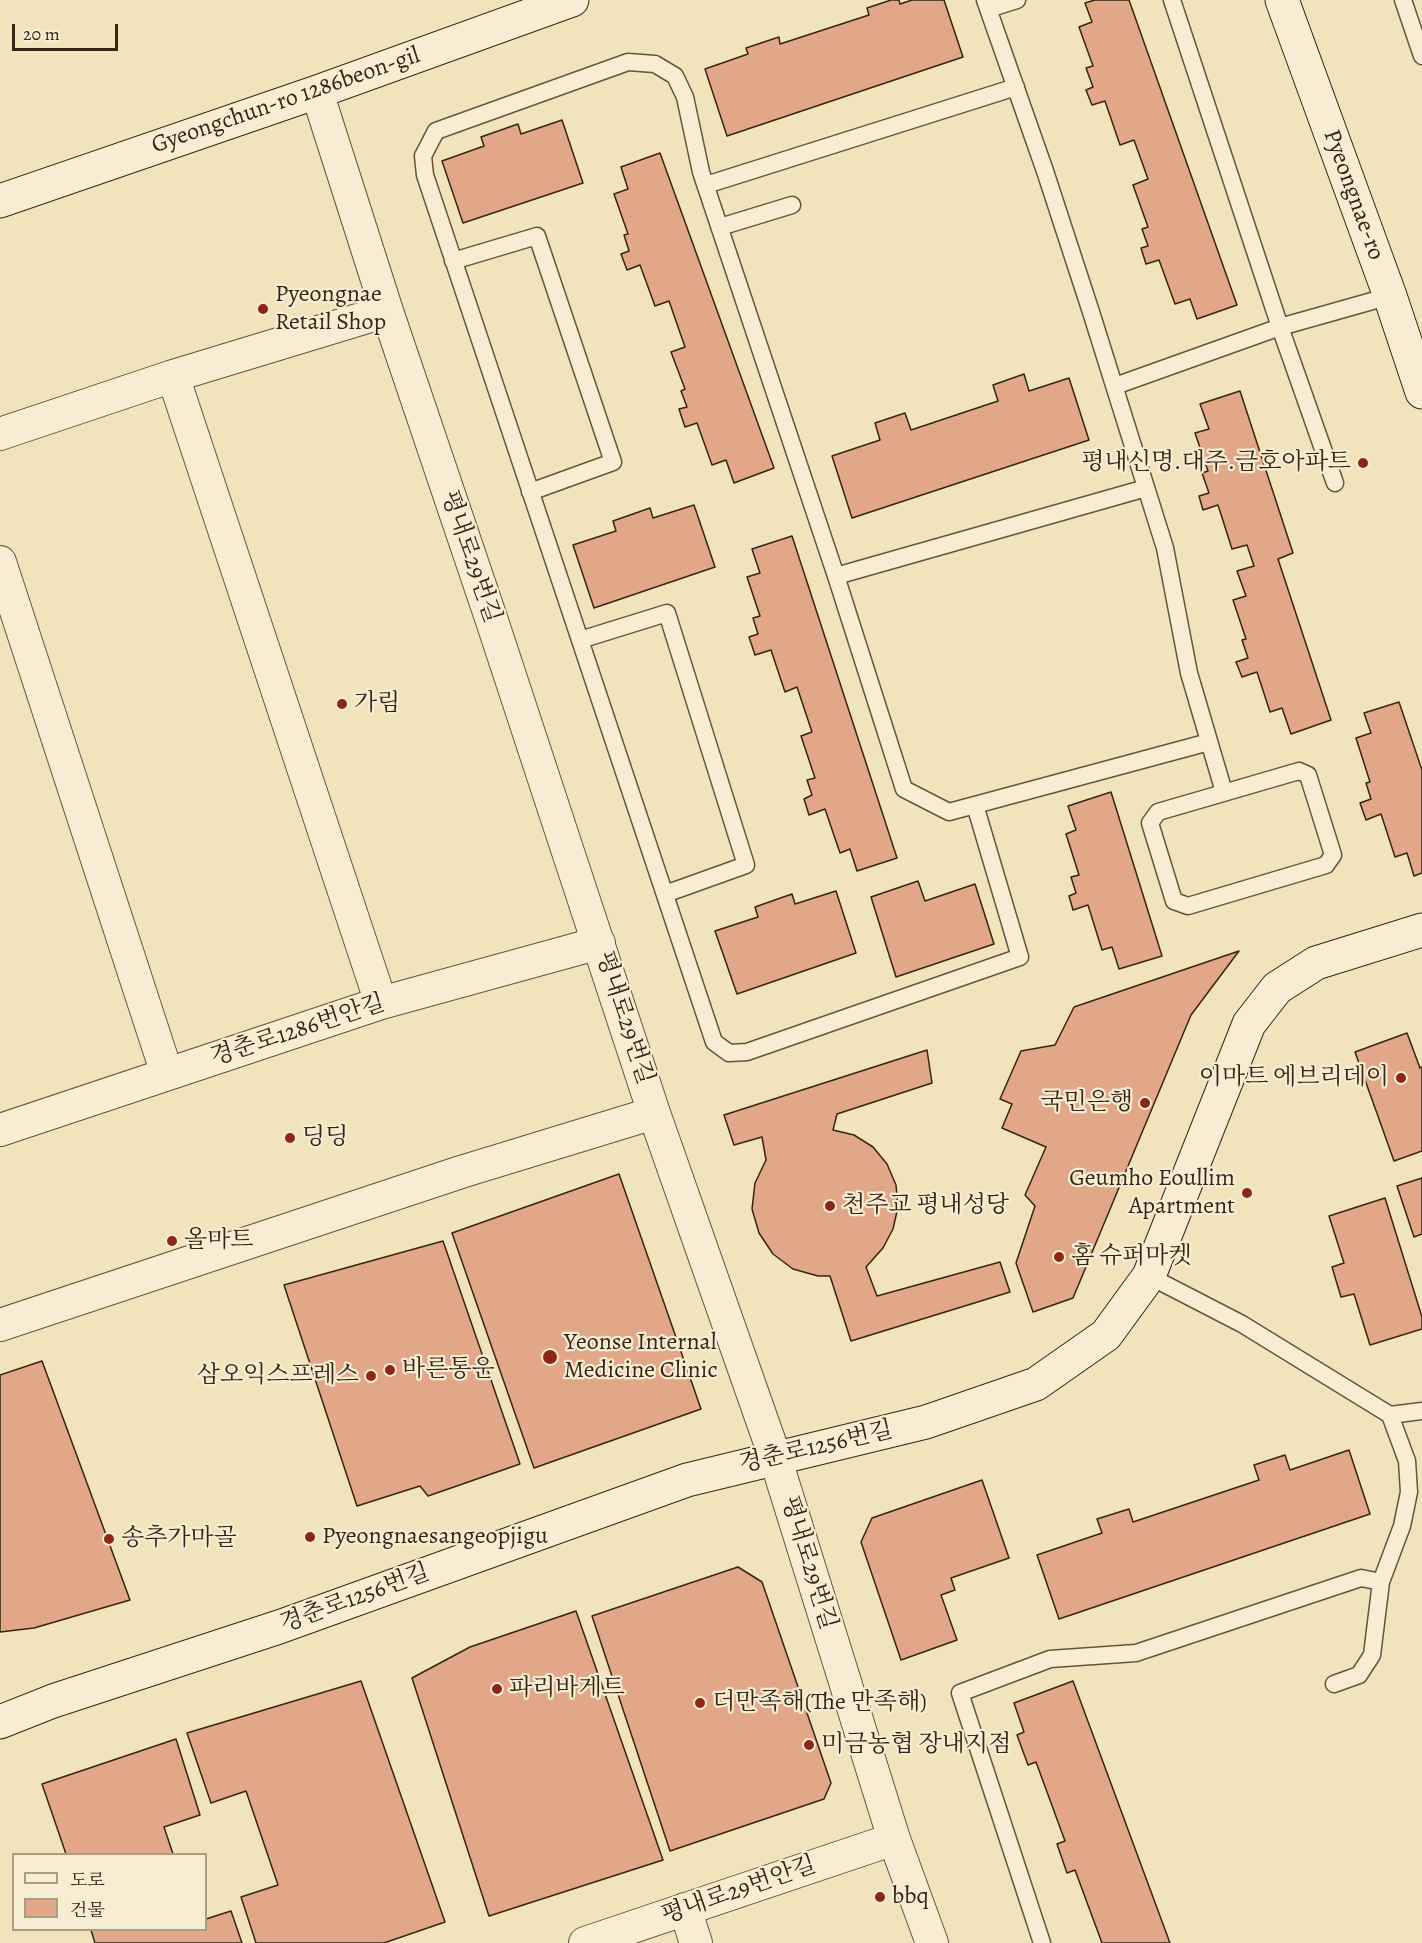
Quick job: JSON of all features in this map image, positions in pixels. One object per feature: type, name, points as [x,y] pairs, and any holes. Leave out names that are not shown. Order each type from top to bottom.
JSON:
[{"type":"street","name":"Gyeongchun-ro 1286beon-gil","points":[[0,201],[317,92],[572,0]]},
{"type":"street","name":"Pyeongnae-ro","points":[[1282,0],[1390,296],[1422,392]]},
{"type":"street","name":"평내로29번길","points":[[317,92],[387,311],[654,1113],[776,1457],[894,1839],[932,1943]]},
{"type":"street","points":[[0,434],[173,376],[387,311]]},
{"type":"street","points":[[173,376],[381,1003]]},
{"type":"street","points":[[0,562],[167,1074]]},
{"type":"street","name":"경춘로1256번길","points":[[0,1722],[53,1701],[279,1627],[687,1480],[926,1422],[1036,1384],[1106,1335],[1149,1276],[1249,1024],[1277,988],[1316,963],[1422,930]]},
{"type":"street","name":"경춘로1286번안길","points":[[0,1130],[381,1003],[599,943]]},
{"type":"street","points":[[0,1325],[461,1172],[654,1113]]},
{"type":"street","name":"평내로29번안길","points":[[585,1943],[894,1839]]},
{"type":"street","points":[[685,1909],[696,1943]]},
{"type":"lane","points":[[1017,0],[987,5],[1045,171],[1165,548],[1181,665],[1209,742],[1224,792]]},
{"type":"lane","points":[[1172,0],[1280,327],[1335,483]]},
{"type":"lane","points":[[1403,0],[1422,56]]},
{"type":"lane","points":[[975,805],[1020,957],[747,1052],[729,1053],[714,1042],[425,175],[423,156],[436,132],[628,62],[655,64],[675,76],[685,97],[706,185],[904,789],[949,812],[975,805],[1209,742]]},
{"type":"lane","points":[[706,185],[1016,87]]},
{"type":"lane","points":[[720,227],[792,205]]},
{"type":"lane","points":[[453,261],[537,236],[613,462],[530,492]]},
{"type":"lane","points":[[1115,386],[1280,327],[1390,296]]},
{"type":"lane","points":[[836,576],[1146,488]]},
{"type":"lane","points":[[580,640],[667,613],[746,865],[665,894]]},
{"type":"lane","points":[[1299,771],[1308,775],[1333,855],[1326,865],[1188,906],[1174,901],[1150,823],[1158,812],[1224,792],[1299,771]]},
{"type":"lane","points":[[1149,1276],[1242,1324],[1390,1415],[1407,1461],[1409,1492],[1402,1526],[1381,1582],[1372,1655],[1359,1675],[1334,1684]]},
{"type":"lane","points":[[1390,1415],[1422,1411]]},
{"type":"lane","points":[[1042,1943],[960,1693],[1050,1659],[1136,1653],[1361,1578],[1381,1582]]},
{"type":"building","points":[[891,0],[899,0],[900,4],[912,0],[944,0],[963,57],[727,136],[705,69],[748,54],[746,48],[779,37],[780,44],[869,15],[867,8]]},
{"type":"building","points":[[1095,0],[1129,0],[1237,305],[1197,319],[1190,299],[1175,304],[1159,260],[1146,264],[1141,248],[1148,246],[1142,229],[1148,227],[1133,185],[1148,179],[1134,140],[1120,145],[1105,101],[1092,105],[1086,90],[1093,87],[1086,68],[1093,66],[1079,27],[1092,22],[1085,3]]},
{"type":"building","points":[[562,120],[583,183],[463,223],[442,161],[484,146],[481,137],[518,124],[521,134]]},
{"type":"building","points":[[660,153],[774,468],[734,483],[726,460],[712,465],[697,423],[685,427],[679,409],[687,407],[681,391],[685,389],[671,352],[685,347],[669,301],[655,306],[640,265],[627,270],[621,254],[629,251],[624,235],[628,234],[614,194],[628,189],[621,167]]},
{"type":"building","points":[[1024,374],[1029,391],[1069,378],[1089,440],[852,518],[832,456],[880,440],[875,423],[905,413],[911,430],[998,401],[993,385]]},
{"type":"building","points":[[1240,391],[1293,553],[1278,559],[1331,720],[1291,734],[1282,708],[1270,712],[1257,672],[1242,677],[1236,662],[1248,658],[1242,640],[1246,639],[1233,600],[1246,596],[1237,571],[1254,566],[1247,545],[1232,549],[1218,505],[1203,510],[1199,496],[1209,493],[1202,473],[1208,471],[1195,433],[1209,429],[1200,404]]},
{"type":"building","points":[[694,505],[715,567],[594,608],[573,545],[616,531],[613,521],[650,508],[653,518]]},
{"type":"building","points":[[792,536],[897,858],[857,871],[850,849],[840,853],[825,809],[809,815],[804,799],[812,795],[807,780],[815,778],[801,736],[812,732],[797,687],[785,692],[771,650],[755,655],[749,637],[758,634],[753,618],[760,616],[747,577],[760,573],[752,549]]},
{"type":"building","points":[[1399,702],[1422,770],[1422,873],[1414,876],[1407,853],[1395,857],[1381,814],[1366,820],[1360,803],[1371,799],[1366,783],[1370,782],[1356,738],[1371,733],[1364,713]]},
{"type":"building","points":[[1111,792],[1162,956],[1119,969],[1112,947],[1102,950],[1088,905],[1073,910],[1069,896],[1076,893],[1071,877],[1079,875],[1066,834],[1076,830],[1068,806]]},
{"type":"building","points":[[918,881],[925,901],[975,884],[994,944],[896,977],[871,897]]},
{"type":"building","points":[[836,891],[856,953],[737,994],[715,931],[758,917],[755,907],[792,894],[795,904]]},
{"type":"building","points":[[1239,951],[1191,1015],[1073,1298],[1033,1312],[1016,1263],[1035,1206],[1025,1195],[1046,1147],[1002,1128],[1012,1104],[1000,1099],[1021,1051],[1055,1045],[1074,1007]]},
{"type":"building","points":[[1407,1033],[1420,1068],[1422,1067],[1422,1151],[1394,1161],[1355,1052]]},
{"type":"building","points":[[927,1050],[932,1083],[837,1114],[833,1130],[854,1135],[873,1147],[887,1164],[896,1185],[898,1207],[893,1229],[883,1248],[866,1267],[877,1296],[1000,1262],[1010,1292],[851,1341],[830,1276],[818,1276],[793,1269],[773,1254],[759,1233],[752,1209],[755,1183],[766,1160],[762,1137],[734,1145],[724,1115]]},
{"type":"building","points":[[619,1174],[701,1409],[534,1468],[452,1233]]},
{"type":"building","points":[[1422,1178],[1422,1234],[1414,1237],[1397,1186]]},
{"type":"building","points":[[1385,1198],[1422,1317],[1422,1329],[1370,1345],[1354,1294],[1341,1297],[1332,1267],[1344,1263],[1329,1216]]},
{"type":"building","points":[[443,1241],[520,1464],[428,1496],[420,1486],[357,1506],[284,1285]]},
{"type":"building","points":[[42,1361],[130,1600],[34,1628],[0,1632],[0,1375]]},
{"type":"building","points":[[1349,1450],[1370,1514],[1059,1619],[1037,1555],[1102,1533],[1097,1519],[1129,1509],[1133,1522],[1259,1480],[1254,1465],[1285,1455],[1290,1470]]},
{"type":"building","points":[[982,1480],[1009,1558],[951,1578],[955,1590],[941,1595],[957,1640],[901,1660],[861,1542],[872,1518]]},
{"type":"building","points":[[738,1567],[762,1582],[831,1783],[824,1799],[670,1851],[592,1616]]},
{"type":"building","points":[[576,1611],[663,1860],[489,1916],[412,1678],[470,1647]]},
{"type":"building","points":[[361,1681],[445,1922],[384,1943],[256,1943],[241,1897],[278,1885],[246,1791],[211,1803],[187,1733]]},
{"type":"building","points":[[1073,1681],[1170,1943],[1102,1943],[1075,1870],[1067,1873],[1057,1844],[1065,1841],[1036,1762],[1028,1765],[1017,1735],[1024,1732],[1014,1703]]},
{"type":"building","points":[[176,1739],[200,1815],[164,1827],[173,1853],[66,1853],[42,1784]]},
{"type":"building","points":[[231,1911],[242,1943],[95,1943],[91,1931],[207,1931],[207,1919]]},
{"type":"place","name":"Pyeongnae Retail Shop","points":[[263,309]]},
{"type":"place","name":"평내신명.대주.금호아파트","points":[[1363,463]]},
{"type":"place","name":"가림","points":[[342,704]]},
{"type":"place","name":"이마트 에브리데이","points":[[1401,1078]]},
{"type":"place","name":"국민은행","points":[[1145,1103]]},
{"type":"place","name":"딩딩","points":[[290,1138]]},
{"type":"place","name":"Geumho Eoullim Apartment","points":[[1247,1193]]},
{"type":"place","name":"천주교 평내성당","points":[[830,1206]]},
{"type":"place","name":"올마트","points":[[172,1241]]},
{"type":"place","name":"홈 슈퍼마켓","points":[[1059,1257]]},
{"type":"place","name":"Yeonse Internal Medicine Clinic","points":[[550,1357]]},
{"type":"place","name":"바른통운","points":[[390,1370]]},
{"type":"place","name":"삼오익스프레스","points":[[371,1376]]},
{"type":"place","name":"Pyeongnaesangeopjigu","points":[[310,1537]]},
{"type":"place","name":"송추가마골","points":[[109,1539]]},
{"type":"place","name":"파리바게트","points":[[497,1689]]},
{"type":"place","name":"더만족해(The 만족해)","points":[[700,1703]]},
{"type":"place","name":"미금농협 장내지점","points":[[809,1745]]},
{"type":"place","name":"bbq","points":[[880,1897]]}]
